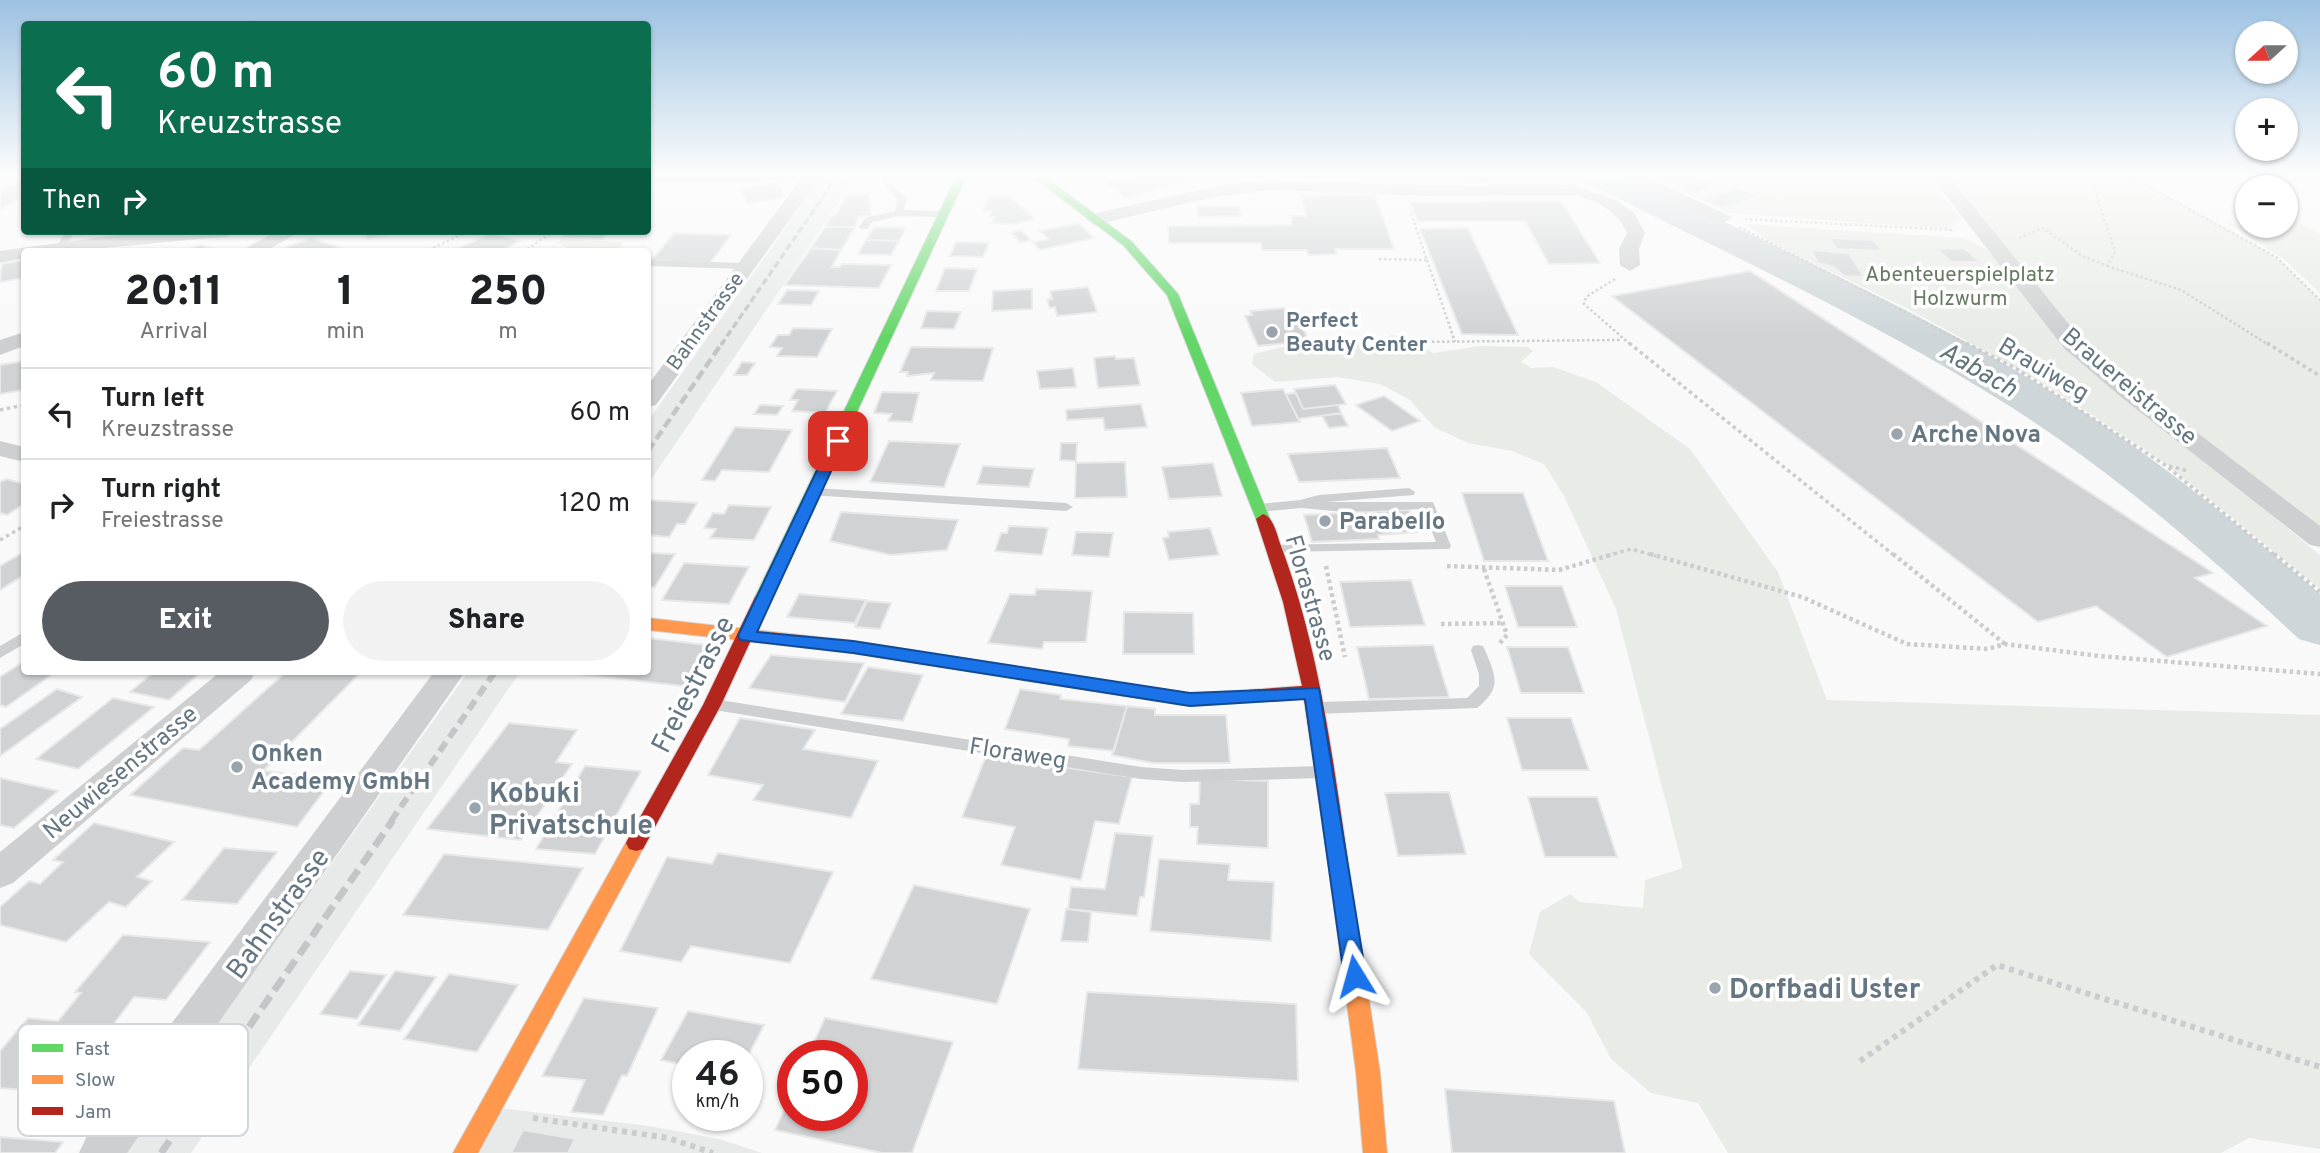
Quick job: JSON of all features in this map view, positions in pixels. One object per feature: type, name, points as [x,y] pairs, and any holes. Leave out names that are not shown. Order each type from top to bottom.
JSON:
[{"type":"street","name":"Bahnstrasse","points":[[651,396],[772,229]]},
{"type":"street","name":"Freiestrasse","points":[[464,1153],[712,705],[747,636],[935,229]]},
{"type":"street","name":"Florastrasse","points":[[1106,229],[1150,264],[1171,294],[1275,548],[1294,608],[1326,772],[1368,1072],[1376,1153]]},
{"type":"street","points":[[1630,265],[1629,249],[1636,233],[1634,229]]},
{"type":"street","name":"Brauereistrasse","points":[[1983,229],[2072,343],[2129,392],[2320,539]]},
{"type":"street","points":[[37,248],[66,238],[135,235]]},
{"type":"street","points":[[257,248],[284,235]]},
{"type":"street","points":[[0,257],[21,253]]},
{"type":"street","points":[[0,348],[21,340]]},
{"type":"street","points":[[0,448],[21,454]]},
{"type":"street","points":[[651,624],[853,647],[1190,700],[1314,700]]},
{"type":"street","name":"Neuwiesenstrasse","points":[[0,873],[236,675]]},
{"type":"street","name":"Bahnstrasse","points":[[195,1024],[448,675]]},
{"type":"street","name":"Bahnstrasse","points":[[101,1153],[113,1136]]},
{"type":"lane","points":[[651,263],[745,266]]},
{"type":"lane","points":[[814,492],[1066,507]]},
{"type":"lane","points":[[1301,504],[1318,499],[1409,492]]},
{"type":"lane","points":[[1259,508],[1301,504],[1345,508],[1428,505],[1444,546],[1275,548]]},
{"type":"lane","points":[[0,653],[21,639]]},
{"type":"lane","points":[[1314,700],[1356,707],[1471,704],[1485,694],[1489,682],[1478,650]]},
{"type":"lane","name":"Floraweg","points":[[712,705],[1141,773],[1183,776],[1326,772]]},
{"type":"path","points":[[1416,229],[1455,341]]},
{"type":"path","name":"Brauiweg","points":[[1743,229],[2015,368],[2165,465],[2320,592]]},
{"type":"path","points":[[1897,229],[2017,239],[2041,229]]},
{"type":"path","points":[[2044,229],[2082,256],[2180,290],[2320,376]]},
{"type":"path","points":[[2107,229],[2115,252],[2107,266]]},
{"type":"path","points":[[2228,229],[2276,257],[2320,300]]},
{"type":"path","points":[[433,248],[460,235]]},
{"type":"path","points":[[529,248],[548,235]]},
{"type":"path","points":[[1379,259],[1427,260]]},
{"type":"path","points":[[1630,265],[1620,277],[1586,298],[1584,304],[1623,340],[2005,645]]},
{"type":"path","points":[[1407,342],[1623,340]]},
{"type":"path","points":[[0,410],[21,406]]},
{"type":"path","points":[[0,540],[21,528]]},
{"type":"path","points":[[1442,566],[1495,570],[1559,570],[1631,549],[1717,570],[1802,597],[1907,644],[1988,649],[2005,645],[2320,674]]},
{"type":"path","points":[[1314,562],[1338,562]]},
{"type":"path","points":[[1325,562],[1356,707]]},
{"type":"path","points":[[1441,625],[1503,623]]},
{"type":"path","points":[[1860,1061],[1997,965],[2320,1067]]},
{"type":"path","points":[[487,1113],[668,1138],[713,1153]]},
{"type":"shaded area","points":[[785,229],[821,229],[651,480],[651,417]]},
{"type":"shaded area","points":[[466,675],[518,675],[248,1070],[248,1024],[217,1024]]},
{"type":"shaded area","points":[[491,1107],[649,1126],[719,1139],[762,1153],[465,1153]]},
{"type":"shaded area","points":[[137,1136],[203,1136],[191,1153],[125,1153]]},
{"type":"green space","name":"Abenteuerspielplatz Holzwurm","points":[[1752,229],[1821,229],[1963,238],[1992,252],[2058,339],[2320,555],[2320,589],[2165,463],[2045,384],[1908,309],[1768,241]]},
{"type":"green space","points":[[1982,229],[2228,229],[2235,233],[2235,238],[2244,238],[2276,257],[2320,300],[2320,539],[2072,343]]},
{"type":"green space","points":[[2298,229],[2311,229],[2320,234],[2320,293],[2281,257],[2251,238],[2298,238]]},
{"type":"green space","points":[[562,239],[623,242],[618,248],[567,248],[557,243]]},
{"type":"green space","points":[[1393,335],[1434,353],[1480,346],[1528,347],[1533,351],[1521,362],[1531,368],[1553,367],[1596,382],[1690,449],[1778,572],[1827,700],[2320,715],[2320,1149],[2249,1138],[2221,1153],[1728,1153],[1698,1103],[1651,1093],[1611,1059],[1587,1013],[1529,954],[1540,912],[1570,894],[1580,902],[1643,908],[1645,880],[1683,868],[1616,609],[1564,496],[1544,464],[1512,451],[1468,443],[1434,427],[1410,400],[1380,384],[1337,377],[1275,382],[1252,364],[1254,354],[1282,347],[1326,350]]},
{"type":"building","points":[[824,229],[854,229],[841,250],[811,248]]},
{"type":"building","points":[[873,229],[906,229],[899,241],[866,240]]},
{"type":"building","points":[[1085,229],[1094,238],[1040,250],[1033,242],[1049,239],[1040,231]]},
{"type":"building","points":[[1168,229],[1387,229],[1394,249],[1335,249],[1336,254],[1308,255],[1307,250],[1262,250],[1261,243],[1169,243]]},
{"type":"building","points":[[1420,229],[1468,229],[1518,335],[1462,334]]},
{"type":"building","points":[[1529,229],[1578,229],[1600,263],[1549,264]]},
{"type":"building","points":[[1021,230],[1031,240],[1020,243],[1011,233]]},
{"type":"building","points":[[674,233],[731,235],[710,263],[651,261]]},
{"type":"building","points":[[366,235],[386,235],[367,239]]},
{"type":"building","points":[[488,235],[520,241],[506,248],[459,248]]},
{"type":"building","points":[[564,235],[606,235],[602,239],[562,237]]},
{"type":"building","points":[[310,238],[339,247],[337,248],[285,248]]},
{"type":"building","points":[[1829,238],[1874,240],[1882,251],[1837,249]]},
{"type":"building","points":[[866,240],[899,241],[891,255],[858,254]]},
{"type":"building","points":[[956,242],[989,243],[983,257],[950,256]]},
{"type":"building","points":[[811,248],[841,250],[832,267],[840,267],[842,264],[891,265],[879,288],[785,285]]},
{"type":"building","points":[[1964,248],[1980,262],[1951,262],[1936,249]]},
{"type":"building","points":[[1811,250],[1849,253],[1864,277],[1844,276],[1834,267],[1818,263]]},
{"type":"building","points":[[21,261],[21,278],[0,282],[2,264]]},
{"type":"building","points":[[945,268],[977,269],[969,291],[936,291]]},
{"type":"building","name":"Arche Nova","points":[[1750,271],[2213,573],[2195,578],[2267,626],[2167,657],[2096,606],[2038,622],[1612,296]]},
{"type":"building","points":[[1088,287],[1097,312],[1057,316],[1055,307],[1050,308],[1047,300],[1052,299],[1050,291]]},
{"type":"building","points":[[1032,289],[1032,309],[992,311],[993,291]]},
{"type":"building","points":[[787,290],[819,291],[811,305],[778,304]]},
{"type":"building","points":[[1284,308],[1287,312],[1295,312],[1309,341],[1258,346],[1245,316],[1252,315],[1250,311]]},
{"type":"building","points":[[927,311],[961,312],[954,329],[921,328]]},
{"type":"building","points":[[793,328],[832,329],[817,357],[777,356],[782,348],[770,347],[778,335],[789,335]]},
{"type":"building","points":[[911,347],[993,348],[983,381],[931,380],[934,373],[907,376],[908,372],[900,372]]},
{"type":"building","points":[[1115,356],[1116,359],[1134,358],[1140,385],[1098,388],[1094,358]]},
{"type":"building","points":[[21,362],[21,390],[0,394],[0,365]]},
{"type":"building","points":[[742,362],[755,363],[747,375],[734,375]]},
{"type":"building","points":[[1073,368],[1076,387],[1040,389],[1037,371]]},
{"type":"building","points":[[1335,385],[1346,404],[1303,409],[1294,389]]},
{"type":"building","points":[[797,389],[837,391],[825,413],[792,411],[798,400],[790,400]]},
{"type":"building","points":[[1283,389],[1300,422],[1252,426],[1241,393]]},
{"type":"building","points":[[882,392],[919,393],[912,422],[888,421],[892,414],[874,413]]},
{"type":"building","points":[[1296,393],[1303,409],[1338,405],[1341,413],[1298,419],[1286,394]]},
{"type":"building","points":[[1384,396],[1420,421],[1392,431],[1356,405]]},
{"type":"building","points":[[1141,404],[1147,427],[1105,430],[1103,418],[1067,420],[1066,410]]},
{"type":"building","points":[[760,405],[783,406],[777,415],[754,414]]},
{"type":"building","points":[[1341,413],[1348,426],[1329,428],[1322,416]]},
{"type":"building","points":[[735,427],[792,430],[769,472],[722,470],[715,481],[702,480]]},
{"type":"building","points":[[889,441],[960,444],[944,487],[870,482]]},
{"type":"building","points":[[1061,443],[1077,443],[1076,461],[1060,460]]},
{"type":"building","points":[[1387,448],[1400,478],[1299,482],[1288,454]]},
{"type":"building","points":[[1125,462],[1127,497],[1075,498],[1076,463]]},
{"type":"building","points":[[1213,463],[1222,496],[1169,499],[1162,467]]},
{"type":"building","points":[[983,466],[1034,469],[1029,487],[977,484]]},
{"type":"building","points":[[7,479],[21,483],[21,506],[7,515],[0,513],[0,482]]},
{"type":"building","points":[[1462,493],[1523,493],[1548,561],[1484,561]]},
{"type":"building","points":[[651,500],[697,503],[685,524],[677,524],[669,537],[651,535]]},
{"type":"building","points":[[729,505],[771,507],[754,540],[710,538],[716,529],[704,528],[713,513],[724,514]]},
{"type":"building","points":[[1409,510],[1417,532],[1378,535],[1379,539],[1312,542],[1304,515]]},
{"type":"building","points":[[841,512],[958,520],[947,550],[891,555],[830,541]]},
{"type":"building","points":[[1009,526],[1048,528],[1042,555],[995,551],[1001,533],[1007,533]]},
{"type":"building","points":[[1210,528],[1219,555],[1169,560],[1163,538],[1169,537],[1168,532]]},
{"type":"building","points":[[1076,532],[1113,533],[1109,557],[1072,555]]},
{"type":"building","points":[[651,553],[675,554],[655,587],[651,587]]},
{"type":"building","points":[[21,554],[21,577],[0,590],[0,566]]},
{"type":"building","points":[[684,563],[749,567],[729,604],[662,600]]},
{"type":"building","points":[[1411,580],[1425,625],[1350,627],[1340,582]]},
{"type":"building","points":[[1505,586],[1562,586],[1577,627],[1518,627]]},
{"type":"building","points":[[1036,589],[1092,591],[1086,642],[1044,642],[1042,649],[988,643],[1010,594],[1035,595]]},
{"type":"building","points":[[799,594],[866,600],[855,623],[787,617]]},
{"type":"building","points":[[867,601],[891,603],[880,629],[855,627]]},
{"type":"building","points":[[1124,612],[1193,613],[1194,654],[1123,654]]},
{"type":"building","points":[[651,638],[715,646],[691,687],[587,675],[651,675]]},
{"type":"building","points":[[1433,645],[1449,697],[1369,699],[1357,647]]},
{"type":"building","points":[[1507,647],[1568,647],[1584,693],[1521,693]]},
{"type":"building","points":[[771,655],[864,663],[845,702],[749,688]]},
{"type":"building","points":[[21,663],[21,675],[51,675],[6,707],[0,705],[0,677]]},
{"type":"building","points":[[868,667],[923,675],[903,721],[841,714]]},
{"type":"building","points":[[150,675],[198,675],[169,700],[130,692]]},
{"type":"building","points":[[283,675],[358,675],[263,771],[334,778],[297,827],[130,795],[183,748],[199,750]]},
{"type":"building","points":[[57,689],[82,697],[0,756],[0,729]]},
{"type":"building","points":[[1020,689],[1061,695],[1060,699],[1127,706],[1114,751],[1068,746],[1069,739],[1005,729]]},
{"type":"building","points":[[113,698],[154,707],[78,769],[36,759]]},
{"type":"building","points":[[1127,706],[1155,709],[1155,715],[1226,715],[1230,763],[1153,763],[1112,755]]},
{"type":"building","points":[[740,718],[815,730],[803,749],[878,761],[851,818],[753,800],[763,785],[708,775]]},
{"type":"building","points":[[1507,718],[1571,718],[1589,770],[1522,770]]},
{"type":"building","points":[[509,723],[577,730],[556,762],[572,764],[521,840],[427,829]]},
{"type":"building","points":[[986,756],[1132,777],[1119,824],[1095,821],[1081,880],[1001,865],[1015,827],[962,817]]},
{"type":"building","points":[[585,766],[641,771],[595,854],[536,849]]},
{"type":"building","points":[[0,778],[58,791],[14,828],[0,825]]},
{"type":"building","points":[[1200,779],[1268,781],[1268,848],[1197,844],[1198,827],[1190,827],[1190,804],[1199,804]]},
{"type":"building","points":[[1449,792],[1466,854],[1398,856],[1385,793]]},
{"type":"building","points":[[1528,797],[1597,797],[1617,857],[1545,857]]},
{"type":"building","points":[[94,823],[174,842],[137,877],[152,881],[126,907],[109,902],[66,942],[0,925],[0,907],[29,881],[40,884],[63,862],[53,860]]},
{"type":"building","points":[[1115,833],[1153,836],[1144,897],[1140,897],[1137,916],[1068,909],[1071,887],[1105,889]]},
{"type":"building","points":[[224,848],[277,852],[237,904],[182,900]]},
{"type":"building","points":[[718,853],[833,872],[790,963],[691,946],[681,962],[620,951],[667,857],[712,864]]},
{"type":"building","points":[[444,854],[583,868],[548,930],[403,915]]},
{"type":"building","points":[[1159,859],[1230,864],[1228,880],[1274,882],[1271,941],[1150,931]]},
{"type":"building","points":[[914,885],[1030,909],[997,1004],[871,979]]},
{"type":"building","points":[[1066,909],[1091,912],[1088,942],[1061,941]]},
{"type":"building","points":[[123,935],[210,942],[166,1000],[134,997],[114,1024],[23,1024],[28,1018],[58,1021],[81,993],[75,992]]},
{"type":"building","points":[[350,971],[386,975],[357,1019],[320,1014]]},
{"type":"building","points":[[395,971],[436,977],[400,1031],[358,1025]]},
{"type":"building","points":[[449,974],[518,985],[477,1052],[404,1039]]},
{"type":"building","points":[[1087,992],[1296,1004],[1298,1081],[1078,1069]]},
{"type":"building","points":[[584,998],[658,1008],[627,1076],[622,1075],[603,1115],[571,1112],[585,1080],[542,1076]]},
{"type":"building","points":[[688,1011],[764,1025],[756,1040],[672,1040]]},
{"type":"building","points":[[825,1018],[953,1042],[912,1153],[882,1153],[780,1131],[868,1131],[868,1040],[815,1040]]},
{"type":"building","points":[[18,1030],[18,1090],[0,1088],[0,1051]]},
{"type":"building","points":[[672,1040],[672,1062],[661,1060]]},
{"type":"building","points":[[1445,1089],[1614,1101],[1625,1153],[1452,1153]]},
{"type":"building","points":[[523,1130],[575,1139],[568,1153],[511,1153]]},
{"type":"building","points":[[0,1137],[63,1142],[55,1153],[0,1153]]},
{"type":"waterway","name":"Aabach","points":[[1708,229],[1924,337],[2068,423],[2143,477],[2320,625]]},
{"type":"railway","points":[[721,345],[801,229]]},
{"type":"railway","points":[[651,447],[722,343]]},
{"type":"railway","points":[[391,821],[493,675]]},
{"type":"railway","points":[[248,1028],[393,820]]},
{"type":"railway","points":[[161,1153],[173,1136]]},
{"type":"traffic: fast","points":[[763,597],[937,229]]},
{"type":"traffic: fast","points":[[1108,229],[1127,243],[1172,294],[1263,519]]},
{"type":"traffic: slow","points":[[651,624],[853,647],[1032,675]]},
{"type":"traffic: slow","points":[[465,1153],[636,843]]},
{"type":"traffic: slow","points":[[1338,861],[1368,1072],[1375,1153]]},
{"type":"traffic: jam","points":[[1263,519],[1278,560],[1302,644],[1319,731],[1338,861]]},
{"type":"traffic: jam","points":[[636,843],[712,705],[763,597]]},
{"type":"traffic: jam","points":[[1032,675],[1190,700],[1313,692]]},
{"type":"place","name":"Perfect Beauty Center","points":[[1272,332]]},
{"type":"place","name":"Arche Nova","points":[[1897,434]]},
{"type":"place","name":"Parabello","points":[[1325,521]]},
{"type":"place","name":"Onken Academy GmbH","points":[[237,767]]},
{"type":"place","name":"Kobuki Privatschule","points":[[475,808]]},
{"type":"place","name":"Dorfbadi Uster","points":[[1715,988]]},
{"type":"route","points":[[838,441],[747,636],[853,647],[1138,694],[1190,700],[1313,692],[1355,976]]}]
